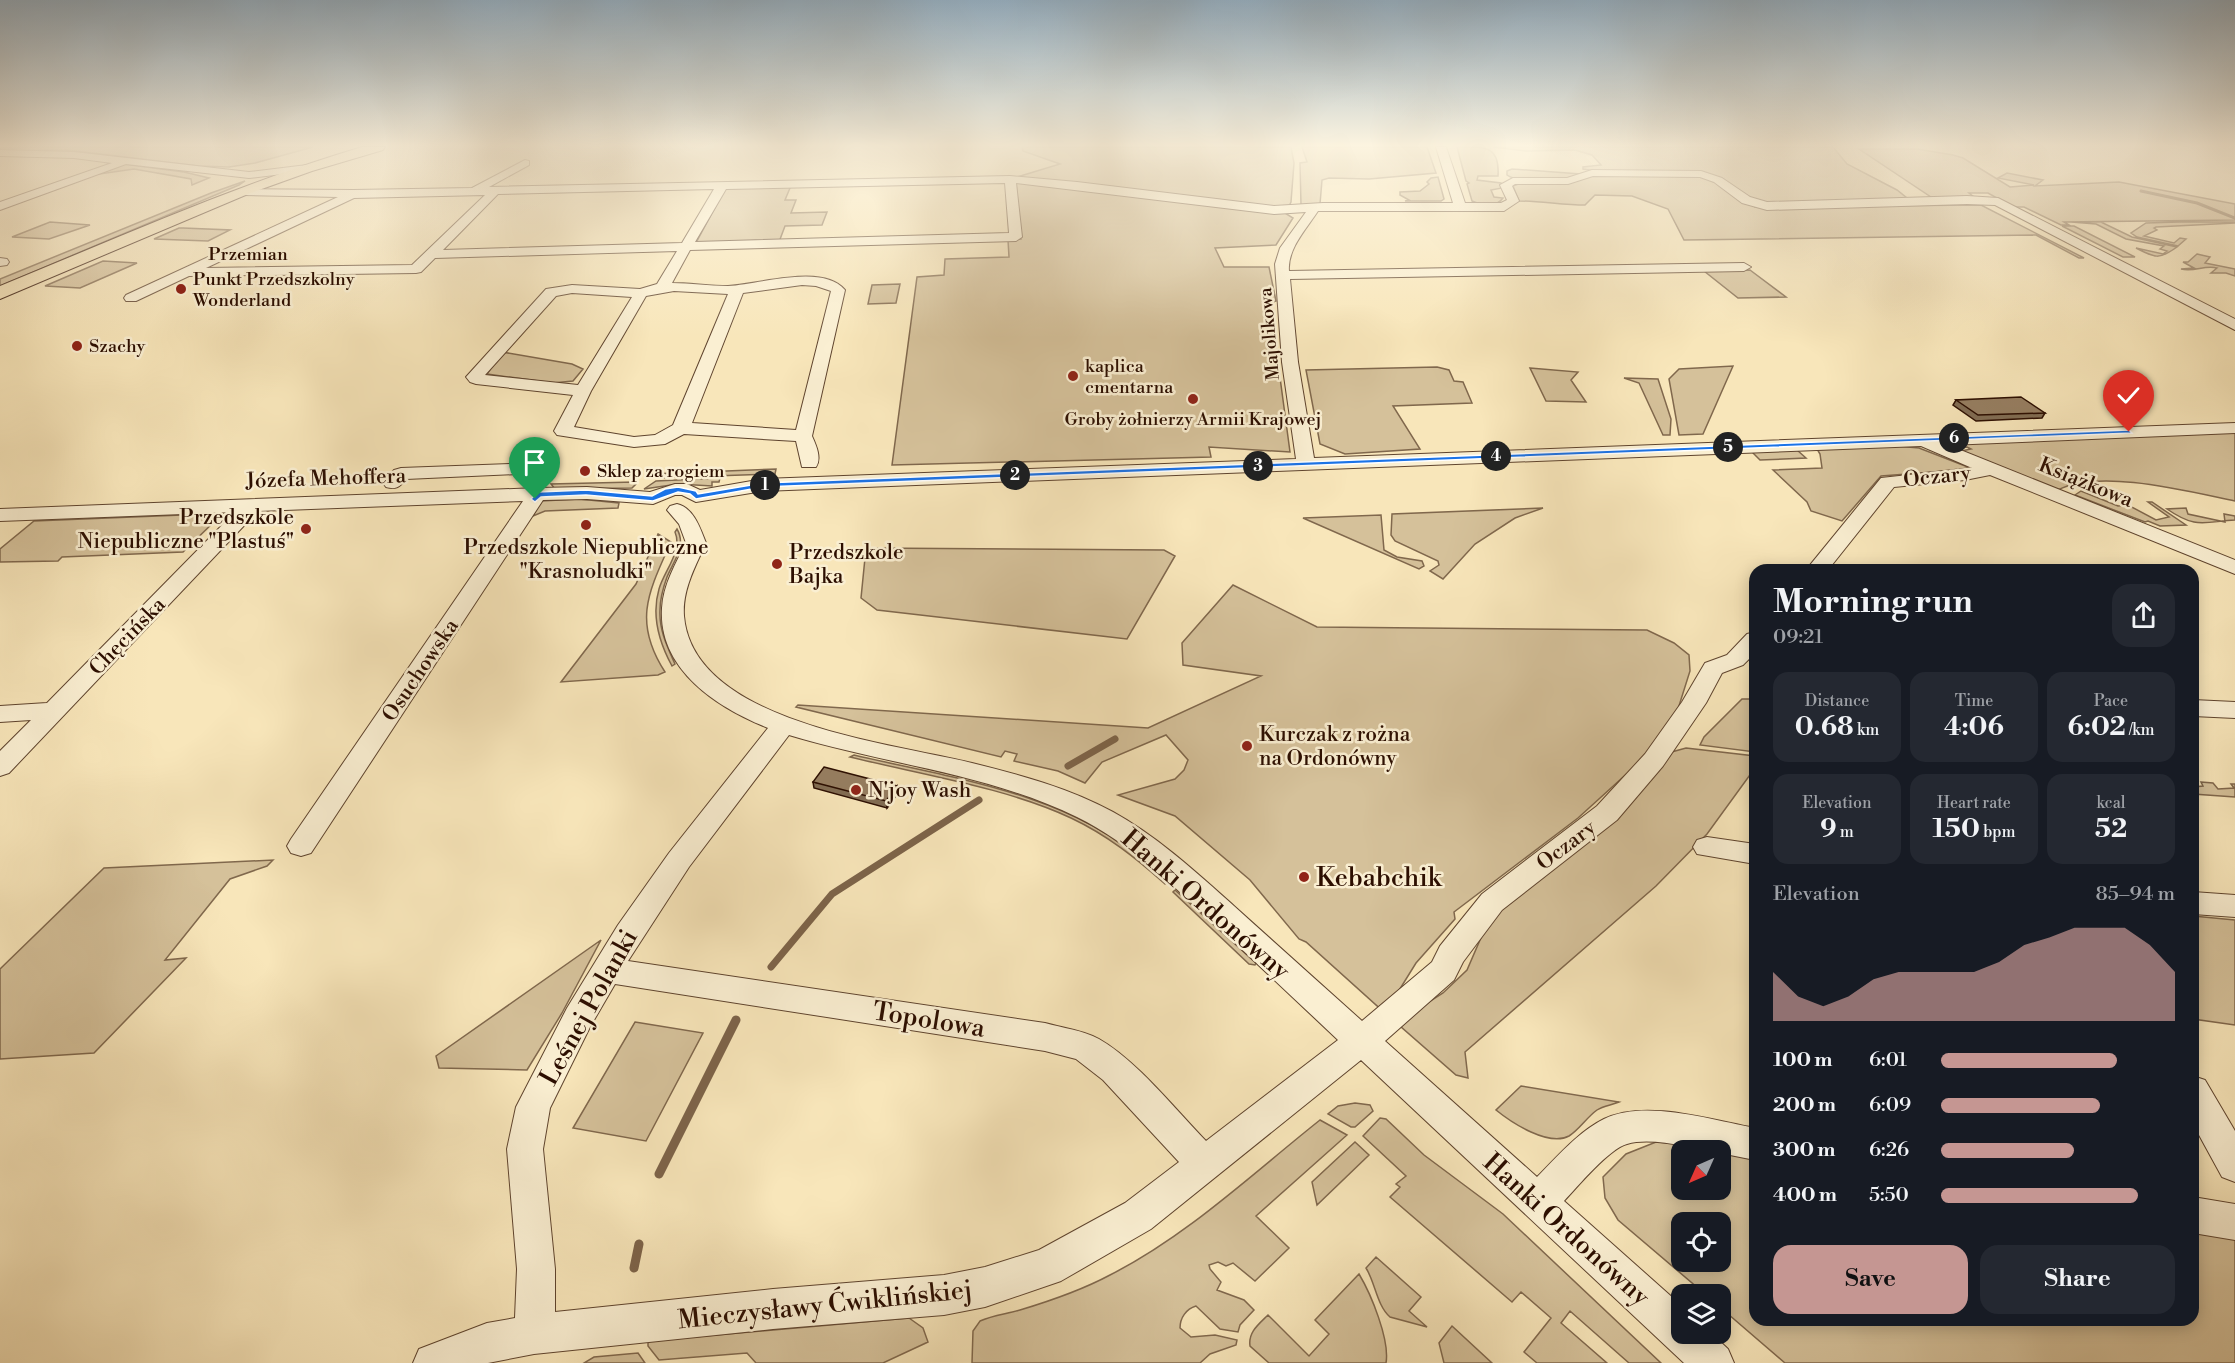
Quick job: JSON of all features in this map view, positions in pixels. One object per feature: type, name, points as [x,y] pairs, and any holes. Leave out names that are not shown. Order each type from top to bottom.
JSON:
[{"type":"main road","points":[[102,232],[157,211]]},
{"type":"main road","points":[[0,293],[196,211]]},
{"type":"main road","points":[[1,266],[20,266]]},
{"type":"street","points":[[131,298],[318,211]]},
{"type":"street","points":[[432,254],[475,211]]},
{"type":"street","points":[[664,284],[708,211]]},
{"type":"street","points":[[432,254],[1016,237],[1013,211]]},
{"type":"street","name":"Majolikowa","points":[[1306,464],[1290,363],[1282,264],[1287,248],[1313,211]]},
{"type":"street","points":[[2013,211],[2235,325]]},
{"type":"street","name":"Przemian","points":[[188,272],[416,269],[432,254]]},
{"type":"street","points":[[1284,275],[1744,267]]},
{"type":"street","points":[[584,391],[474,377],[551,292],[572,289],[642,293],[655,288],[737,290],[764,284],[821,282],[831,285],[838,290],[803,436],[808,447],[809,463]]},
{"type":"street","points":[[681,428],[737,290]]},
{"type":"street","points":[[642,293],[563,431],[634,442],[659,440],[681,428],[803,436]]},
{"type":"street","points":[[696,496],[763,485],[2235,428]]},
{"type":"street","name":"Książkowa","points":[[1920,440],[2235,567]]},
{"type":"street","name":"Oczary","points":[[1822,564],[1887,482],[1961,475],[1990,469]]},
{"type":"street","points":[[393,483],[401,474],[513,470]]},
{"type":"street","points":[[678,489],[693,492],[696,496],[694,502],[677,510],[668,511],[653,507],[651,503],[653,498],[678,489]]},
{"type":"street","name":"Józefa Mehoffera","points":[[0,515],[586,492],[653,498]]},
{"type":"street","name":"Osuchowska","points":[[301,846],[538,494]]},
{"type":"street","name":"Chęcińska","points":[[0,767],[253,506]]},
{"type":"street","name":"Hanki Ordonówny","points":[[677,510],[688,523],[696,543],[679,579],[672,615],[682,646],[701,677],[718,692],[783,726],[1052,795],[1107,819],[1130,834],[1179,874],[1671,1323]]},
{"type":"street","name":"Oczary","points":[[1361,1040],[1443,971],[1451,955],[1492,902],[1607,813],[1654,760],[1694,703],[1713,668],[1735,660],[1749,645]]},
{"type":"street","points":[[2199,708],[2235,710]]},
{"type":"street","points":[[0,714],[53,711]]},
{"type":"street","name":"Leśnej Polanki","points":[[534,1334],[536,1269],[525,1149],[533,1107],[579,1018],[661,885],[783,726]]},
{"type":"street","points":[[1707,847],[1749,853]]},
{"type":"street","points":[[2199,903],[2235,906]]},
{"type":"street","name":"Topolowa","points":[[607,970],[1045,1037],[1086,1048],[1115,1070],[1204,1164]]},
{"type":"street","name":"Mieczysławy Ćwiklińskiej","points":[[433,1363],[487,1343],[534,1334],[773,1308],[944,1295],[985,1287],[1047,1267],[1138,1216],[1361,1040]]},
{"type":"street","points":[[2199,1102],[2235,1166]]},
{"type":"street","points":[[1538,1202],[1568,1171],[1617,1130],[1630,1127],[1657,1128],[1749,1143]]},
{"type":"street","points":[[2199,1216],[2235,1222]]},
{"type":"street","name":"Hanki Ordonówny","points":[[1694,1344],[1714,1363]]},
{"type":"shaded area","points":[[168,211],[178,211],[0,286],[0,279]]},
{"type":"shaded area","points":[[713,211],[827,212],[822,225],[785,226],[779,242],[699,243],[697,241]]},
{"type":"shaded area","points":[[1019,211],[1265,211],[1285,213],[1293,218],[1276,245],[1215,248],[1224,267],[1269,267],[1276,301],[1270,303],[1290,452],[1209,447],[1211,457],[892,465],[917,277],[944,275],[945,259],[1009,257],[1008,240],[1021,239]]},
{"type":"shaded area","points":[[1669,211],[1992,211],[2084,258],[2079,258],[2036,235],[1684,240]]},
{"type":"shaded area","points":[[2031,211],[2235,211],[2235,220],[2064,222],[2069,225],[2061,225]]},
{"type":"shaded area","points":[[50,222],[90,225],[49,239],[12,237]]},
{"type":"shaded area","points":[[2071,222],[2101,222],[2132,237],[2177,247],[2161,256],[2153,256],[2136,248],[2163,254],[2167,251],[2160,249],[2164,246],[2126,239],[2096,224]]},
{"type":"shaded area","points":[[2146,223],[2235,223],[2156,227],[2154,228],[2157,230],[2144,236],[2174,243],[2180,238],[2186,239],[2178,246],[2137,237],[2131,233]]},
{"type":"shaded area","points":[[2062,226],[2074,226],[2135,257],[2123,257]]},
{"type":"shaded area","points":[[179,228],[230,230],[208,241],[154,239]]},
{"type":"shaded area","points":[[2197,254],[2210,257],[2205,263],[2235,269],[2235,276],[2226,273],[2211,273],[2217,268],[2212,267],[2181,269],[2194,268],[2183,262],[2188,262]]},
{"type":"shaded area","points":[[103,261],[137,263],[80,288],[45,286]]},
{"type":"shaded area","points":[[1750,270],[1786,297],[1738,298],[1704,271]]},
{"type":"shaded area","points":[[900,284],[896,303],[868,304],[872,285]]},
{"type":"shaded area","points":[[502,352],[572,364],[583,369],[573,381],[553,383],[487,374]]},
{"type":"shaded area","points":[[1733,366],[1703,434],[1679,435],[1669,379],[1679,369]]},
{"type":"shaded area","points":[[1437,367],[1449,370],[1454,381],[1463,382],[1472,403],[1393,406],[1420,449],[1345,454],[1320,444],[1306,370]]},
{"type":"shaded area","points":[[1530,368],[1578,372],[1571,380],[1586,402],[1546,401]]},
{"type":"shaded area","points":[[1624,378],[1658,379],[1671,419],[1670,435],[1663,435],[1639,383]]},
{"type":"shaded area","points":[[2235,432],[2235,501],[2121,481],[2076,484],[2058,490],[1961,451],[1971,449],[1967,447],[1953,448],[1960,443]]},
{"type":"shaded area","points":[[1897,446],[1919,448],[1973,469],[1881,476],[1842,521],[1811,511],[1807,502],[1773,470],[1822,468],[1817,449]]},
{"type":"shaded area","points":[[1797,450],[1806,458],[1760,460],[1752,452]]},
{"type":"shaded area","points":[[776,469],[775,474],[656,478],[651,476],[651,474]]},
{"type":"shaded area","points":[[720,478],[719,482],[712,482],[712,486],[678,484],[644,489],[656,481]]},
{"type":"shaded area","points":[[635,482],[632,488],[555,489],[551,484]]},
{"type":"shaded area","points":[[2081,491],[2118,506],[2128,505],[2156,520],[2169,517],[2148,502],[2152,502],[2186,525],[2160,526],[2145,522],[2075,495]]},
{"type":"shaded area","points":[[579,499],[619,503],[618,508],[545,511],[533,516],[541,501]]},
{"type":"shaded area","points":[[1543,508],[1515,518],[1475,544],[1443,579],[1430,571],[1439,565],[1438,561],[1395,541],[1391,535],[1392,514]]},
{"type":"shaded area","points":[[2186,508],[2188,514],[2221,521],[2193,522],[2167,509]]},
{"type":"shaded area","points":[[232,513],[228,519],[216,520],[183,552],[62,557],[58,561],[0,562],[0,549],[34,521]]},
{"type":"shaded area","points":[[2224,514],[2235,516],[2235,520],[2225,521]]},
{"type":"shaded area","points":[[1381,515],[1384,550],[1397,557],[1422,561],[1424,566],[1419,569],[1303,518]]},
{"type":"shaded area","points":[[677,529],[680,535],[680,548],[666,581],[660,606],[662,631],[675,664],[672,666],[660,638],[656,609],[661,582],[675,554]]},
{"type":"shaded area","points":[[658,534],[671,542],[651,591],[647,606],[647,621],[649,637],[655,654],[665,672],[658,675],[561,682],[636,584]]},
{"type":"shaded area","points":[[866,548],[1164,550],[1175,556],[1127,639],[877,610],[861,598]]},
{"type":"shaded area","points":[[1233,585],[1317,627],[1647,630],[1674,643],[1689,655],[1690,671],[1678,709],[1643,759],[1578,818],[1454,912],[1455,919],[1416,963],[1385,1013],[1306,942],[1299,939],[1250,880],[1175,816],[1118,795],[1175,779],[1184,770],[1188,760],[1166,735],[1102,762],[1085,783],[1058,771],[1014,761],[1017,754],[1005,751],[1001,757],[796,707],[798,705],[1148,728],[1261,676],[1183,665],[1182,643]]},
{"type":"shaded area","points":[[1742,699],[1749,699],[1749,751],[1700,745],[1704,737]]},
{"type":"shaded area","points":[[1686,748],[1749,755],[1749,776],[1707,834],[1656,886],[1465,1052],[1468,1078],[1456,1075],[1400,1026],[1404,1018],[1443,993],[1467,970],[1493,910],[1628,807],[1668,753]]},
{"type":"shaded area","points":[[854,755],[1007,791],[1044,804],[1080,819],[1114,838],[1145,861],[1168,883],[1165,884],[1109,839],[1046,807],[992,790],[850,757]]},
{"type":"shaded area","points":[[2201,782],[2213,783],[2218,789],[2234,788],[2231,784],[2235,784],[2235,797],[2199,794],[2199,786],[2203,786]]},
{"type":"shaded area","points":[[273,860],[267,866],[230,879],[165,960],[186,958],[94,1053],[0,1059],[0,969],[104,868]]},
{"type":"shaded area","points":[[1175,890],[1256,963],[1255,965],[1249,964],[1173,892]]},
{"type":"shaded area","points":[[2199,917],[2235,920],[2235,1025],[2199,1020]]},
{"type":"shaded area","points":[[601,940],[562,1013],[527,1070],[439,1068],[436,1056]]},
{"type":"shaded area","points":[[635,1022],[703,1033],[646,1141],[573,1128]]},
{"type":"shaded area","points":[[1521,1086],[1619,1102],[1597,1110],[1569,1136],[1561,1139],[1551,1138],[1521,1127],[1496,1110]]},
{"type":"shaded area","points":[[1355,1103],[1370,1105],[1373,1111],[1355,1127],[1328,1114],[1338,1106]]},
{"type":"shaded area","points":[[1380,1118],[1386,1119],[1424,1155],[1503,1214],[1661,1363],[1629,1363],[1570,1311],[1561,1323],[1607,1363],[1537,1363],[1524,1352],[1551,1318],[1521,1292],[1512,1302],[1390,1197],[1400,1187],[1396,1184],[1406,1176],[1363,1136]]},
{"type":"shaded area","points":[[1320,1120],[1347,1135],[1256,1216],[1289,1248],[1255,1281],[1233,1263],[1226,1266],[1218,1262],[1209,1265],[1221,1282],[1217,1290],[1244,1300],[1254,1310],[1240,1325],[1238,1332],[1220,1329],[1196,1306],[1184,1314],[1181,1321],[1180,1328],[1191,1337],[1215,1335],[1237,1340],[1236,1345],[1210,1354],[1200,1363],[972,1363],[973,1331],[980,1321],[1066,1295],[1138,1259],[1192,1223]]},
{"type":"shaded area","points":[[1355,1142],[1369,1155],[1317,1205],[1312,1182]]},
{"type":"shaded area","points":[[1656,1142],[1671,1143],[1671,1200],[1731,1200],[1731,1149],[1749,1152],[1749,1326],[2199,1326],[2199,1225],[2235,1231],[2235,1363],[1785,1363],[1731,1317],[1731,1284],[1693,1284],[1679,1272],[1731,1272],[1731,1212],[1671,1212],[1671,1265],[1618,1220],[1605,1198],[1603,1177],[1626,1154]]},
{"type":"shaded area","points":[[1376,1257],[1421,1297],[1409,1311],[1427,1327],[1390,1317],[1386,1312],[1366,1268]]},
{"type":"shaded area","points":[[1359,1274],[1374,1305],[1382,1330],[1386,1363],[1269,1363],[1250,1346],[1252,1332],[1268,1315],[1309,1356],[1329,1334],[1315,1320]]},
{"type":"shaded area","points":[[909,1318],[923,1328],[928,1342],[883,1363],[756,1363],[747,1353],[659,1360],[648,1346],[648,1341]]},
{"type":"shaded area","points":[[1452,1326],[1492,1363],[1444,1363],[1439,1343]]},
{"type":"shaded area","points":[[638,1353],[645,1363],[584,1363],[594,1357]]},
{"type":"building","points":[[2021,397],[2045,413],[1978,415],[1956,400]]},
{"type":"building","points":[[824,767],[897,786],[886,801],[813,782]]},
{"type":"waterway","points":[[2216,211],[2235,218]]},
{"type":"waterway","points":[[1068,766],[1115,739]]},
{"type":"waterway","points":[[771,967],[832,894],[979,800]]},
{"type":"waterway","points":[[659,1174],[736,1020]]},
{"type":"waterway","points":[[634,1268],[639,1244]]},
{"type":"place","name":"Punkt Przedszkolny Wonderland","points":[[181,289]]},
{"type":"place","name":"Szachy","points":[[77,346]]},
{"type":"place","name":"kaplica cmentarna","points":[[1073,376]]},
{"type":"place","name":"Groby żołnierzy Armii Krajowej","points":[[1193,399]]},
{"type":"place","name":"Sklep za rogiem","points":[[585,471]]},
{"type":"place","name":"Przedszkole Niepubliczne \"Krasnoludki\"","points":[[586,525]]},
{"type":"place","name":"Przedszkole Niepubliczne \"Plastuś\"","points":[[306,529]]},
{"type":"place","name":"Przedszkole Bajka","points":[[777,564]]},
{"type":"place","name":"Kurczak z rożna na Ordonówny","points":[[1247,746]]},
{"type":"place","name":"N'joy Wash","points":[[856,790]]},
{"type":"place","name":"Kebabchik","points":[[1304,877]]},
{"type":"route","points":[[535,499],[538,494],[586,492],[653,498],[678,489],[693,492],[696,496],[763,485],[2129,432]]}]
